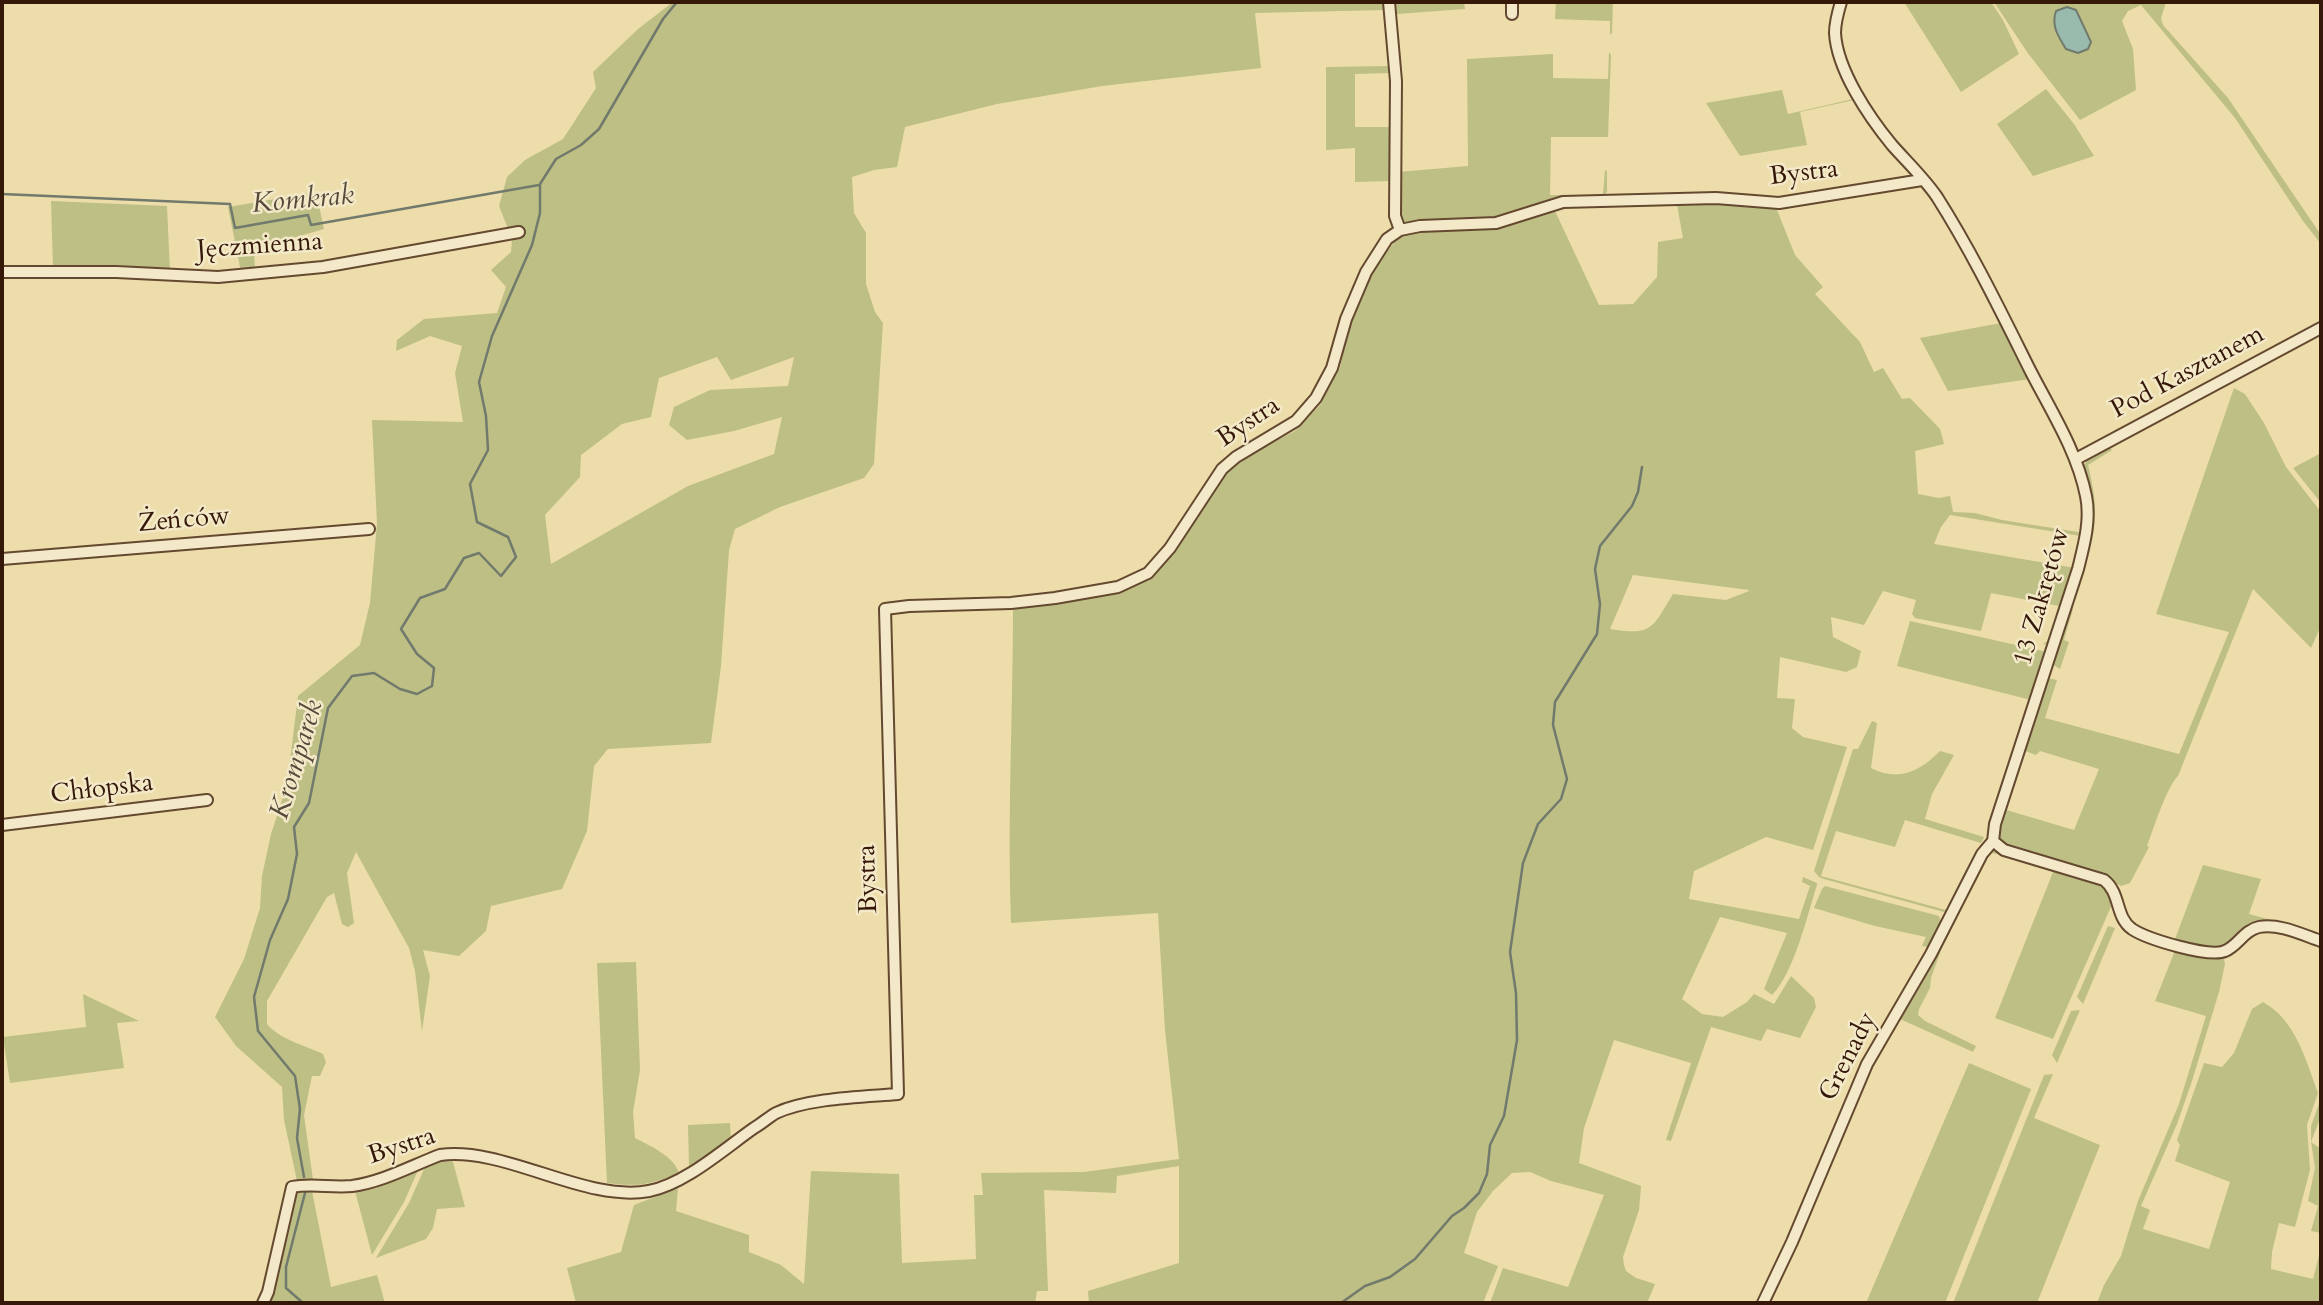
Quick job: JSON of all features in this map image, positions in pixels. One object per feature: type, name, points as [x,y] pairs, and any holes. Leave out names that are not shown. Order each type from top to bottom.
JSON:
[{"type":"street","points":[[1389,2],[1396,81],[1395,216],[1400,230]]},
{"type":"street","points":[[1512,2],[1512,14]]},
{"type":"street","name":"13 Zakrętów","points":[[1841,2],[1835,36],[1849,78],[1884,135],[1936,197],[1972,260],[2076,459],[2087,503],[2084,547],[2053,651],[1995,824],[1993,841]]},
{"type":"street","name":"Bystra","points":[[263,1303],[268,1292],[292,1187],[355,1185],[451,1153],[502,1162],[595,1188],[650,1191],[688,1174],[776,1113],[822,1101],[898,1094],[885,608],[1012,603],[1055,598],[1118,587],[1148,573],[1170,548],[1222,469],[1236,457],[1296,421],[1307,410],[1332,368],[1346,319],[1366,272],[1387,239],[1400,230],[1420,226],[1496,223],[1563,202],[1716,198],[1779,203],[1922,180]]},
{"type":"street","name":"Jęczmienna","points":[[2,272],[116,272],[218,277],[323,267],[519,232]]},
{"type":"street","name":"Pod Kasztanem","points":[[2076,459],[2321,328]]},
{"type":"street","name":"Żeńców","points":[[2,558],[369,529]]},
{"type":"street","name":"Chłopska","points":[[2,825],[207,800]]},
{"type":"street","points":[[1993,841],[2004,850],[2104,880],[2117,894],[2124,921],[2133,930],[2148,937],[2216,953],[2228,950],[2250,930],[2262,926],[2276,927],[2321,941]]},
{"type":"street","name":"Grenady","points":[[1763,1303],[1792,1242],[1867,1064],[1931,954],[1982,854],[1993,841]]},
{"type":"green space","points":[[673,2],[1387,2],[1386,10],[1255,13],[1261,68],[1102,86],[997,104],[905,127],[897,167],[852,177],[854,213],[866,233],[866,284],[875,312],[883,323],[874,464],[864,478],[780,507],[735,529],[729,550],[721,666],[711,743],[608,749],[594,766],[587,831],[562,889],[491,906],[486,931],[459,956],[423,950],[430,976],[422,1031],[415,971],[409,948],[356,852],[347,873],[354,923],[348,927],[342,924],[334,893],[327,897],[267,1001],[267,1024],[285,1038],[323,1054],[326,1062],[320,1076],[312,1076],[304,1115],[313,1180],[297,1181],[284,1120],[282,1087],[236,1046],[215,1017],[244,959],[260,908],[262,876],[271,834],[287,785],[298,696],[360,645],[370,603],[377,524],[372,420],[463,422],[455,373],[462,346],[430,336],[396,351],[397,340],[424,319],[497,313],[506,287],[491,270],[511,252],[512,239],[499,206],[507,177],[525,160],[563,139],[596,88],[593,72],[638,29]],"holes":[[[717,357],[731,380],[794,357],[788,386],[710,390],[674,407],[669,425],[687,440],[734,431],[782,417],[774,454],[688,486],[551,564],[545,515],[580,477],[581,455],[622,424],[651,417],[659,378]]]},
{"type":"green space","points":[[1392,2],[1464,2],[1465,9],[1397,14],[1392,10]]},
{"type":"green space","points":[[1556,2],[1613,2],[1612,33],[1610,35],[1610,21],[1555,19]]},
{"type":"green space","points":[[1904,2],[1991,2],[2019,54],[1961,92]]},
{"type":"green space","points":[[1994,2],[2166,2],[2161,18],[2163,25],[2228,98],[2321,235],[2321,244],[2235,118],[2141,5],[2128,11],[2122,21],[2133,49],[2136,90],[2080,120],[2027,52]]},
{"type":"green space","points":[[1609,52],[1608,137],[1551,137],[1550,195],[1603,195],[1605,170],[1607,191],[1604,198],[1508,218],[1404,224],[1401,222],[1398,172],[1468,166],[1467,59],[1553,54],[1553,78],[1608,79]]},
{"type":"green space","points":[[1391,66],[1391,73],[1355,74],[1355,127],[1391,127],[1391,181],[1355,182],[1355,148],[1326,150],[1326,67]]},
{"type":"green space","points":[[2046,89],[2074,124],[2094,156],[2033,176],[1997,124]]},
{"type":"green space","points":[[1782,90],[1788,114],[1854,100],[1800,112],[1807,145],[1740,156],[1706,103]]},
{"type":"green space","points":[[316,192],[324,229],[254,249],[255,270],[241,272],[228,207]]},
{"type":"green space","points":[[51,201],[167,206],[170,272],[115,267],[53,268]]},
{"type":"green space","points":[[1711,201],[1731,201],[1734,205],[1776,209],[1805,203],[1777,210],[1795,255],[1823,287],[1815,294],[1860,342],[1874,372],[1883,368],[1902,399],[1910,398],[1940,429],[1944,444],[1915,451],[1918,494],[1939,498],[1950,496],[1953,512],[1975,513],[2078,532],[2081,536],[1950,515],[1934,544],[2075,568],[2049,645],[2043,644],[2051,639],[2059,606],[1991,593],[1981,631],[1915,618],[1912,614],[1916,600],[1883,591],[1864,625],[1831,617],[1833,637],[1861,651],[1857,667],[1846,672],[1780,657],[1777,698],[1795,699],[1792,728],[1803,737],[1847,747],[1813,850],[1766,837],[1694,871],[1689,899],[1799,919],[1810,886],[1802,882],[1803,877],[1817,885],[1793,959],[1772,995],[1764,989],[1787,933],[1720,917],[1682,999],[1702,1014],[1723,1017],[1747,1002],[1754,994],[1774,1004],[1791,976],[1814,998],[1816,1007],[1800,1038],[1767,1029],[1761,1041],[1711,1027],[1671,1141],[1666,1140],[1691,1063],[1614,1040],[1584,1128],[1579,1163],[1641,1186],[1639,1210],[1623,1257],[1626,1271],[1636,1278],[1655,1284],[1647,1303],[1490,1303],[1503,1268],[1568,1287],[1604,1195],[1551,1181],[1530,1172],[1512,1173],[1493,1191],[1477,1212],[1464,1253],[1498,1266],[1483,1303],[1089,1303],[1088,1291],[1179,1263],[1179,1166],[1117,1176],[1116,1193],[1044,1190],[1048,1291],[1037,1291],[1035,1303],[576,1303],[567,1268],[621,1252],[634,1205],[678,1188],[676,1211],[749,1235],[749,1252],[781,1265],[804,1284],[811,1171],[899,1174],[902,1263],[976,1259],[974,1195],[983,1195],[981,1173],[1084,1172],[1179,1159],[1165,1030],[1158,913],[1011,923],[1013,609],[1121,592],[1152,577],[1169,559],[1227,472],[1255,452],[1295,431],[1320,405],[1340,368],[1350,317],[1371,273],[1401,233],[1484,227],[1554,209],[1599,305],[1633,304],[1657,277],[1658,242],[1683,238],[1677,205],[1634,206],[1708,204]],"holes":[[[1633,575],[1749,590],[1726,600],[1673,594],[1650,627],[1635,631],[1610,629]]]},
{"type":"green space","points":[[2001,323],[2030,379],[1948,391],[1920,338]]},
{"type":"green space","points":[[2234,388],[2245,394],[2264,423],[2286,467],[2321,512],[2321,626],[2311,648],[2253,589],[2178,776],[2169,789],[2147,846],[2149,847],[2130,883],[2121,886],[2101,875],[2012,849],[1999,842],[1996,827],[2003,809],[2074,830],[2099,769],[2040,751],[2036,755],[2025,751],[2048,678],[2057,680],[2045,718],[2179,754],[2229,632],[2156,614]]},
{"type":"green space","points":[[2108,446],[2112,450],[2088,465],[2095,522],[2082,579],[2080,577],[2085,558],[2083,466],[2091,456]]},
{"type":"green space","points":[[2321,453],[2321,503],[2293,468]]},
{"type":"green space","points":[[2073,609],[2064,640],[2069,642],[2060,669],[2052,664],[2070,610]]},
{"type":"green space","points":[[1910,621],[2047,652],[2031,700],[1897,666]]},
{"type":"green space","points":[[1872,721],[1877,723],[1871,768],[1891,774],[1908,773],[1940,751],[1954,755],[1932,794],[1925,819],[1984,837],[1981,843],[1905,820],[1895,847],[1836,831],[1821,876],[1946,910],[1955,894],[1948,910],[1944,912],[1824,879],[1814,871],[1853,749],[1858,749]]},
{"type":"green space","points":[[1994,850],[2014,857],[1991,853],[1986,857],[1941,950],[1930,988],[1918,1015],[1976,1046],[1973,1052],[1900,1019],[1868,1077],[1771,1303],[1767,1303],[1875,1059],[1986,853]]},
{"type":"green space","points":[[2203,865],[2261,879],[2249,914],[2319,933],[2318,936],[2275,924],[2215,950],[2162,938],[2160,935],[2175,939]]},
{"type":"green space","points":[[2055,867],[2105,885],[2113,902],[2053,1039],[1995,1018]]},
{"type":"green space","points":[[1825,886],[1939,916],[1941,923],[1930,947],[1922,946],[1926,937],[1875,926],[1814,908]]},
{"type":"green space","points":[[2108,926],[2115,928],[2083,1004],[2077,997]]},
{"type":"green space","points":[[2176,948],[2223,956],[2225,964],[2192,1081],[2177,1124],[2141,1206],[2150,1210],[2143,1229],[2209,1249],[2230,1182],[2175,1161],[2180,1145],[2177,1140],[2204,1063],[2222,1067],[2234,1053],[2252,1009],[2263,1002],[2284,1019],[2292,1030],[2318,1093],[2307,1125],[2310,1170],[2295,1227],[2279,1223],[2271,1269],[2313,1279],[2321,1248],[2321,1303],[2097,1303],[2121,1256],[2138,1201],[2179,1104],[2206,1016],[2155,1001]]},
{"type":"green space","points":[[636,962],[640,1070],[633,1112],[635,1138],[667,1157],[679,1173],[651,1182],[628,1185],[607,1183],[597,963]]},
{"type":"green space","points":[[83,994],[139,1021],[117,1023],[124,1068],[10,1083],[3,1037],[86,1027]]},
{"type":"green space","points":[[2080,1010],[2057,1063],[2052,1055],[2071,1011]]},
{"type":"green space","points":[[1969,1063],[2031,1089],[1945,1303],[1866,1303]]},
{"type":"green space","points":[[2053,1074],[2034,1118],[2100,1145],[2037,1303],[1953,1303],[2044,1075]]},
{"type":"green space","points":[[2321,1098],[2321,1116],[2311,1142],[2311,1126]]},
{"type":"green space","points":[[730,1123],[731,1139],[689,1166],[688,1125]]},
{"type":"green space","points":[[2311,1142],[2321,1149],[2321,1233],[2311,1231],[2318,1206],[2308,1201],[2315,1168]]},
{"type":"green space","points":[[444,1160],[453,1162],[465,1207],[437,1209],[433,1228],[426,1239],[376,1258],[409,1203],[425,1167]]},
{"type":"green space","points":[[419,1168],[404,1202],[372,1255],[355,1191]]},
{"type":"green space","points":[[312,1191],[331,1287],[377,1275],[385,1303],[268,1301],[276,1282],[295,1193]]},
{"type":"shaded area","points":[[2067,7],[2076,10],[2091,42],[2088,49],[2078,53],[2066,49],[2055,26],[2056,11]]},
{"type":"waterway","name":"Kromparek","points":[[304,1177],[297,1138],[300,1109],[295,1076],[258,1031],[254,997],[270,940],[288,899],[297,854],[294,827],[309,803],[328,708],[352,676],[374,673],[400,689],[417,694],[432,686],[434,668],[417,654],[401,629],[420,598],[445,589],[464,558],[479,553],[501,576],[516,557],[508,537],[477,522],[470,484],[488,450],[486,416],[479,382],[492,336],[532,245],[540,213],[540,184],[556,159],[581,145],[599,129],[663,19],[677,2]]},
{"type":"waterway","name":"Komkrak","points":[[2,194],[230,204],[235,228],[308,215],[311,225],[539,185]]},
{"type":"waterway","points":[[1341,1303],[1365,1286],[1390,1277],[1415,1259],[1452,1216],[1479,1193],[1487,1174],[1490,1145],[1504,1116],[1517,1040],[1516,993],[1510,952],[1523,863],[1538,824],[1561,799],[1567,779],[1553,725],[1555,702],[1597,634],[1600,604],[1595,569],[1600,546],[1632,506],[1638,492],[1642,467]]},
{"type":"waterway","name":"Kromparek","points":[[303,1303],[286,1288],[286,1267],[305,1193]]}]
